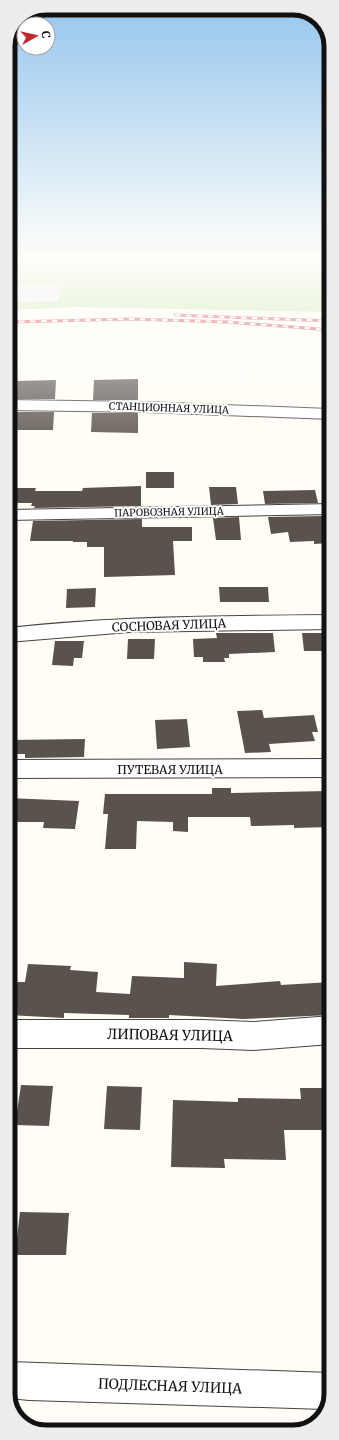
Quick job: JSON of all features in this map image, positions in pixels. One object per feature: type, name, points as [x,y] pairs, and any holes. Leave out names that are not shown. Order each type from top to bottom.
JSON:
[{"type":"street","name":"СТАНЦИОННАЯ УЛИЦА","points":[[15,405],[324,414]]},
{"type":"street","name":"ПАРОВОЗНАЯ УЛИЦА","points":[[15,515],[324,509]]},
{"type":"street","name":"СОСНОВАЯ УЛИЦА","points":[[15,634],[149,624],[324,622]]},
{"type":"street","name":"ПУТЕВАЯ УЛИЦА","points":[[15,769],[324,768]]},
{"type":"street","name":"ЛИПОВАЯ УЛИЦА","points":[[15,1034],[202,1034],[253,1036],[324,1031]]},
{"type":"street","name":"ПОДЛЕСНАЯ УЛИЦА","points":[[15,1381],[324,1391]]},
{"type":"building","points":[[138,379],[138,400],[93,400],[94,380]]},
{"type":"building","points":[[56,380],[55,399],[15,399],[15,381]]},
{"type":"building","points":[[15,412],[54,412],[53,430],[15,430]]},
{"type":"building","points":[[92,413],[138,413],[138,433],[91,432]]},
{"type":"building","points":[[146,472],[174,472],[174,488],[146,488]]},
{"type":"building","points":[[141,486],[141,506],[34,508],[35,506],[31,506],[32,503],[15,503],[15,488],[36,488],[35,491],[82,491],[83,488]]},
{"type":"building","points":[[209,487],[236,487],[238,504],[211,505]]},
{"type":"building","points":[[315,490],[318,503],[265,504],[263,491]]},
{"type":"building","points":[[322,516],[324,523],[324,543],[314,544],[314,541],[290,542],[288,532],[271,534],[268,517]]},
{"type":"building","points":[[239,517],[241,540],[216,540],[213,518]]},
{"type":"building","points":[[142,519],[142,527],[192,527],[192,541],[173,541],[175,575],[104,577],[104,547],[87,547],[87,542],[30,541],[33,521]]},
{"type":"building","points":[[219,587],[268,587],[269,602],[220,602]]},
{"type":"building","points":[[96,588],[95,607],[66,608],[67,589]]},
{"type":"building","points":[[216,633],[273,633],[275,652],[229,654],[229,658],[224,658],[225,662],[203,662],[203,657],[194,657],[193,639],[217,638]]},
{"type":"building","points":[[302,633],[324,633],[324,651],[304,651]]},
{"type":"building","points":[[128,639],[155,639],[154,659],[127,659]]},
{"type":"building","points":[[55,641],[84,641],[82,658],[74,658],[73,666],[52,665]]},
{"type":"building","points":[[262,710],[264,718],[314,715],[318,732],[312,732],[315,741],[269,744],[271,752],[245,753],[237,711]]},
{"type":"building","points":[[187,719],[190,747],[157,749],[155,720]]},
{"type":"building","points":[[85,739],[84,757],[25,758],[25,754],[15,754],[15,740]]},
{"type":"building","points":[[212,788],[231,788],[231,793],[324,791],[324,827],[294,828],[294,825],[251,826],[250,817],[188,817],[188,832],[173,831],[173,822],[137,821],[136,849],[105,849],[108,814],[103,814],[105,794],[212,794]]},
{"type":"building","points":[[15,798],[79,801],[75,829],[43,828],[44,822],[15,822]]},
{"type":"building","points":[[184,962],[217,964],[216,986],[280,981],[281,985],[324,982],[324,1015],[243,1019],[169,1015],[169,1018],[129,1018],[129,1015],[64,1013],[64,1018],[15,1015],[15,982],[25,982],[28,964],[71,966],[70,970],[98,972],[96,992],[130,994],[132,976],[184,978]]},
{"type":"building","points":[[21,1085],[53,1086],[49,1126],[15,1125]]},
{"type":"building","points":[[107,1086],[142,1087],[140,1130],[104,1129]]},
{"type":"building","points":[[300,1088],[324,1088],[324,1130],[284,1130],[286,1160],[224,1159],[225,1168],[171,1167],[173,1100],[238,1102],[238,1098],[301,1099]]},
{"type":"building","points":[[20,1212],[69,1213],[66,1255],[15,1255]]},
{"type":"railway","points":[[307,328],[324,330]]}]
